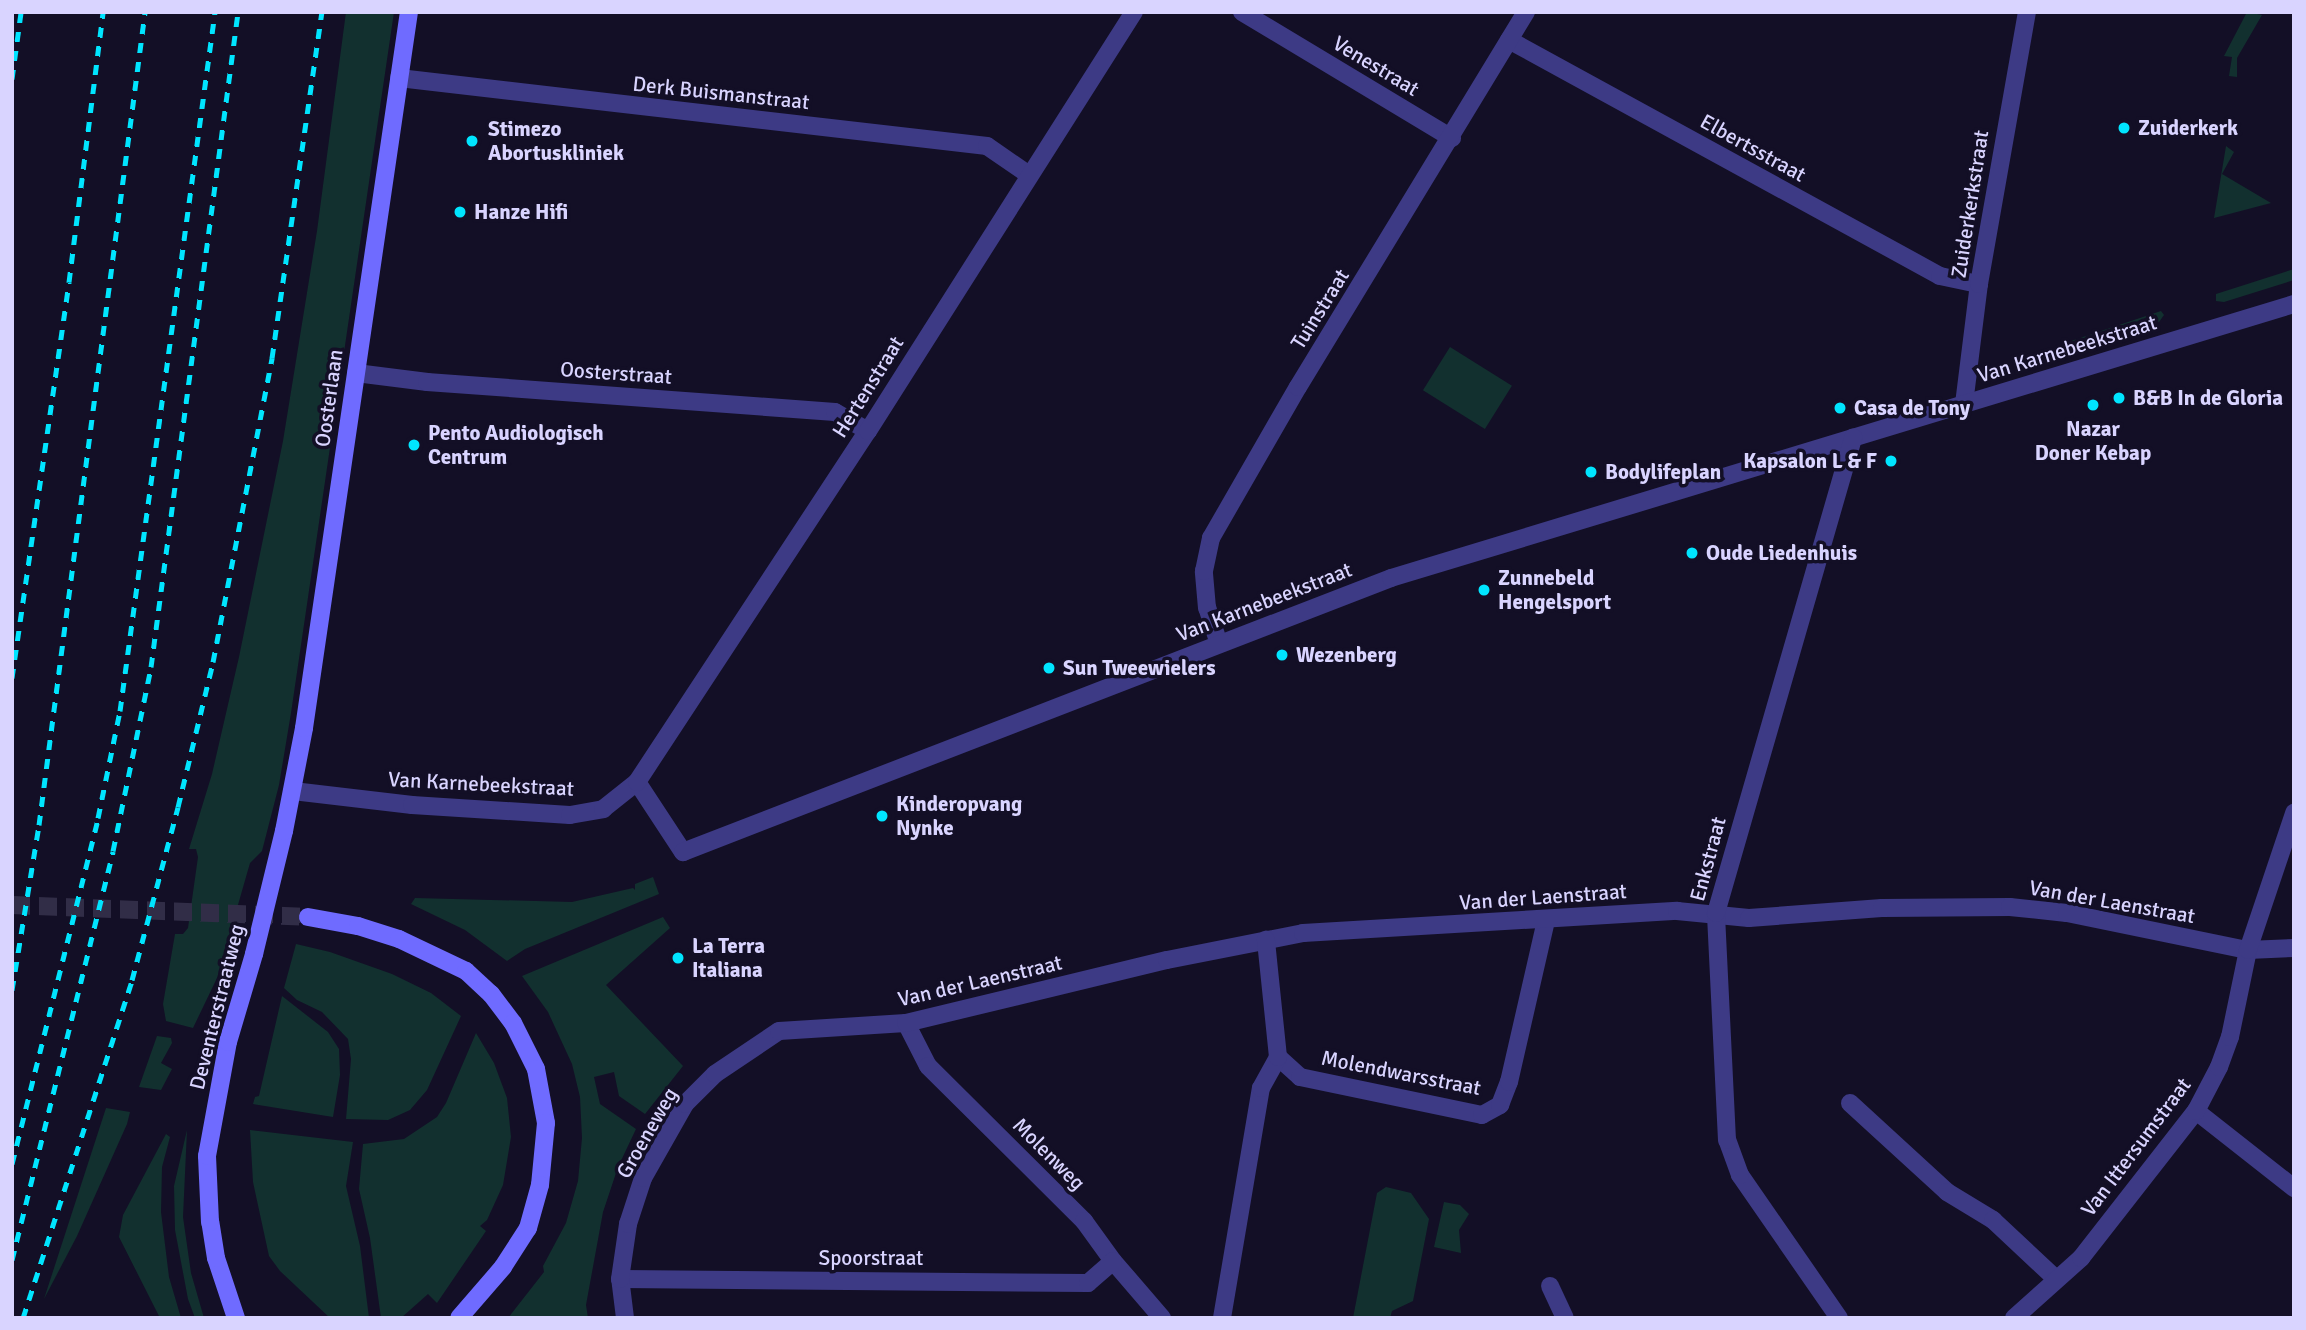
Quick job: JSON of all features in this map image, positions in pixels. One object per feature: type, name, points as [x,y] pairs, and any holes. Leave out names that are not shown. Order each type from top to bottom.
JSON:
[{"type":"street","name":"Oosterlaan","points":[[293,791],[409,12]]},
{"type":"street","name":"Hertenstraat","points":[[637,782],[868,431],[1133,12]]},
{"type":"street","name":"Venestraat","points":[[1242,12],[1452,138]]},
{"type":"street","name":"Tuinstraat","points":[[1219,644],[1206,596],[1204,571],[1211,538],[1298,387],[1452,138],[1526,12]]},
{"type":"street","name":"Zuiderkerkstraat","points":[[1964,404],[1979,284],[2027,12]]},
{"type":"street","name":"Elbertsstraat","points":[[1509,40],[1940,276],[1979,284]]},
{"type":"street","name":"Derk Buismanstraat","points":[[399,78],[987,146],[1029,175]]},
{"type":"street","name":"Van Karnebeekstraat","points":[[293,791],[412,805],[570,815],[603,809],[637,782],[683,852],[1391,578],[2294,304]]},
{"type":"street","name":"Oosterstraat","points":[[356,373],[427,382],[835,412],[868,431]]},
{"type":"street","name":"Enkstraat","points":[[1839,1318],[1740,1175],[1727,1140],[1716,913],[1853,437]]},
{"type":"street","name":"Deventerstraatweg","points":[[236,1318],[216,1258],[211,1222],[208,1156],[228,1042],[254,954],[293,791]]},
{"type":"street","name":"Van Ittersumstraat","points":[[2014,1318],[2081,1258],[2196,1111],[2220,1068],[2230,1037],[2248,950],[2294,813]]},
{"type":"street","name":"Van der Laenstraat","points":[[800,1029],[906,1023],[1167,960],[1303,933],[1546,921],[1677,911],[1749,918],[1882,908],[2010,907],[2067,913],[2248,950],[2294,948]]},
{"type":"street","points":[[308,918],[358,926],[399,939],[466,971],[491,994],[513,1023],[536,1069],[547,1123],[540,1185],[528,1228],[503,1267],[459,1318]]},
{"type":"street","name":"Molendwarsstraat","points":[[1278,1058],[1300,1077],[1482,1115],[1500,1105],[1509,1082],[1546,921]]},
{"type":"street","points":[[1222,1318],[1261,1088],[1278,1058],[1265,940]]},
{"type":"street","name":"Molenweg","points":[[906,1023],[929,1066],[1084,1221],[1113,1261],[1162,1318]]},
{"type":"street","name":"Groeneweg","points":[[625,1318],[620,1279],[628,1224],[643,1178],[685,1104],[715,1074],[759,1043],[779,1031],[800,1029]]},
{"type":"street","points":[[1850,1102],[1947,1192],[1993,1220],[2056,1279]]},
{"type":"street","points":[[2196,1111],[2294,1188]]},
{"type":"street","name":"Spoorstraat","points":[[620,1279],[1088,1283],[1113,1261]]},
{"type":"street","points":[[1550,1286],[1565,1318]]},
{"type":"green space","points":[[346,12],[394,12],[291,713],[279,785],[262,851],[250,863],[217,978],[193,1028],[166,1021],[163,1004],[175,934],[183,934],[188,928],[198,857],[196,849],[189,849],[212,774],[239,657],[283,441],[317,231]]},
{"type":"green space","points":[[2247,12],[2262,15],[2237,58],[2237,77],[2229,76],[2232,57],[2224,56]]},
{"type":"green space","points":[[2226,146],[2234,152],[2222,174],[2271,203],[2214,218]]},
{"type":"green space","points":[[2294,269],[2294,280],[2224,302],[2216,301],[2216,294]]},
{"type":"green space","points":[[2161,311],[2164,315],[2159,322],[2061,352],[2059,345]]},
{"type":"green space","points":[[1450,347],[1512,386],[1485,429],[1423,390]]},
{"type":"green space","points":[[653,877],[659,894],[525,949],[507,961],[465,930],[411,904],[415,898],[572,902],[633,888],[635,890],[635,884]]},
{"type":"green space","points":[[663,917],[670,928],[606,985],[683,1066],[645,1114],[619,1096],[614,1072],[594,1077],[600,1104],[636,1129],[618,1167],[603,1212],[586,1305],[588,1318],[508,1318],[544,1272],[543,1266],[566,1223],[578,1181],[582,1138],[580,1097],[572,1064],[548,1012],[522,976]]},
{"type":"green space","points":[[296,944],[330,952],[392,974],[431,993],[461,1016],[427,1090],[410,1110],[388,1120],[346,1119],[351,1059],[348,1039],[322,1012],[297,1000],[284,988]]},
{"type":"green space","points":[[282,996],[328,1032],[339,1049],[340,1075],[333,1117],[253,1104],[255,1097],[259,1096]]},
{"type":"green space","points":[[476,1033],[494,1063],[507,1098],[511,1137],[503,1185],[487,1220],[480,1226],[486,1231],[437,1303],[428,1294],[401,1318],[381,1318],[370,1238],[359,1189],[363,1144],[404,1139],[437,1117],[446,1103]]},
{"type":"green space","points":[[157,1036],[171,1038],[172,1043],[161,1063],[172,1069],[161,1090],[139,1087]]},
{"type":"green space","points":[[106,1108],[130,1112],[127,1124],[77,1236],[44,1299]]},
{"type":"green space","points":[[187,1130],[183,1217],[191,1273],[204,1318],[195,1318],[188,1299],[175,1230],[174,1186]]},
{"type":"green space","points":[[250,1130],[353,1142],[346,1186],[360,1246],[369,1318],[330,1318],[280,1271],[269,1256],[253,1182]]},
{"type":"green space","points":[[166,1134],[170,1137],[162,1167],[161,1212],[169,1277],[181,1318],[160,1318],[119,1237],[123,1215]]},
{"type":"green space","points":[[1386,1187],[1411,1193],[1429,1219],[1413,1301],[1392,1311],[1390,1318],[1353,1318],[1377,1193]]},
{"type":"green space","points":[[1444,1202],[1460,1205],[1469,1214],[1459,1230],[1461,1253],[1434,1247]]},
{"type":"tunnel","points":[[12,905],[308,917]]},
{"type":"railway","points":[[12,79],[21,12]]},
{"type":"railway","points":[[12,678],[69,282],[103,12]]},
{"type":"railway","points":[[12,990],[39,825],[145,12]]},
{"type":"railway","points":[[12,1164],[98,818],[120,711],[215,12]]},
{"type":"railway","points":[[12,1260],[113,851],[151,667],[238,12]]},
{"type":"railway","points":[[23,1318],[132,980],[213,662],[272,358],[322,12]]},
{"type":"place","name":"Zuiderkerk","points":[[2124,128]]},
{"type":"place","name":"Stimezo Abortuskliniek","points":[[472,141]]},
{"type":"place","name":"Hanze Hifi","points":[[460,212]]},
{"type":"place","name":"B&B In de Gloria","points":[[2119,398]]},
{"type":"place","name":"Nazar Doner Kebap","points":[[2093,405]]},
{"type":"place","name":"Casa de Tony","points":[[1840,408]]},
{"type":"place","name":"Pento Audiologisch Centrum","points":[[414,445]]},
{"type":"place","name":"Kapsalon L & F","points":[[1891,461]]},
{"type":"place","name":"Bodylifeplan","points":[[1591,472]]},
{"type":"place","name":"Oude Liedenhuis","points":[[1692,553]]},
{"type":"place","name":"Zunnebeld Hengelsport","points":[[1484,590]]},
{"type":"place","name":"Wezenberg","points":[[1282,655]]},
{"type":"place","name":"Sun Tweewielers","points":[[1049,668]]},
{"type":"place","name":"Kinderopvang Nynke","points":[[882,816]]},
{"type":"place","name":"La Terra Italiana","points":[[678,958]]}]
